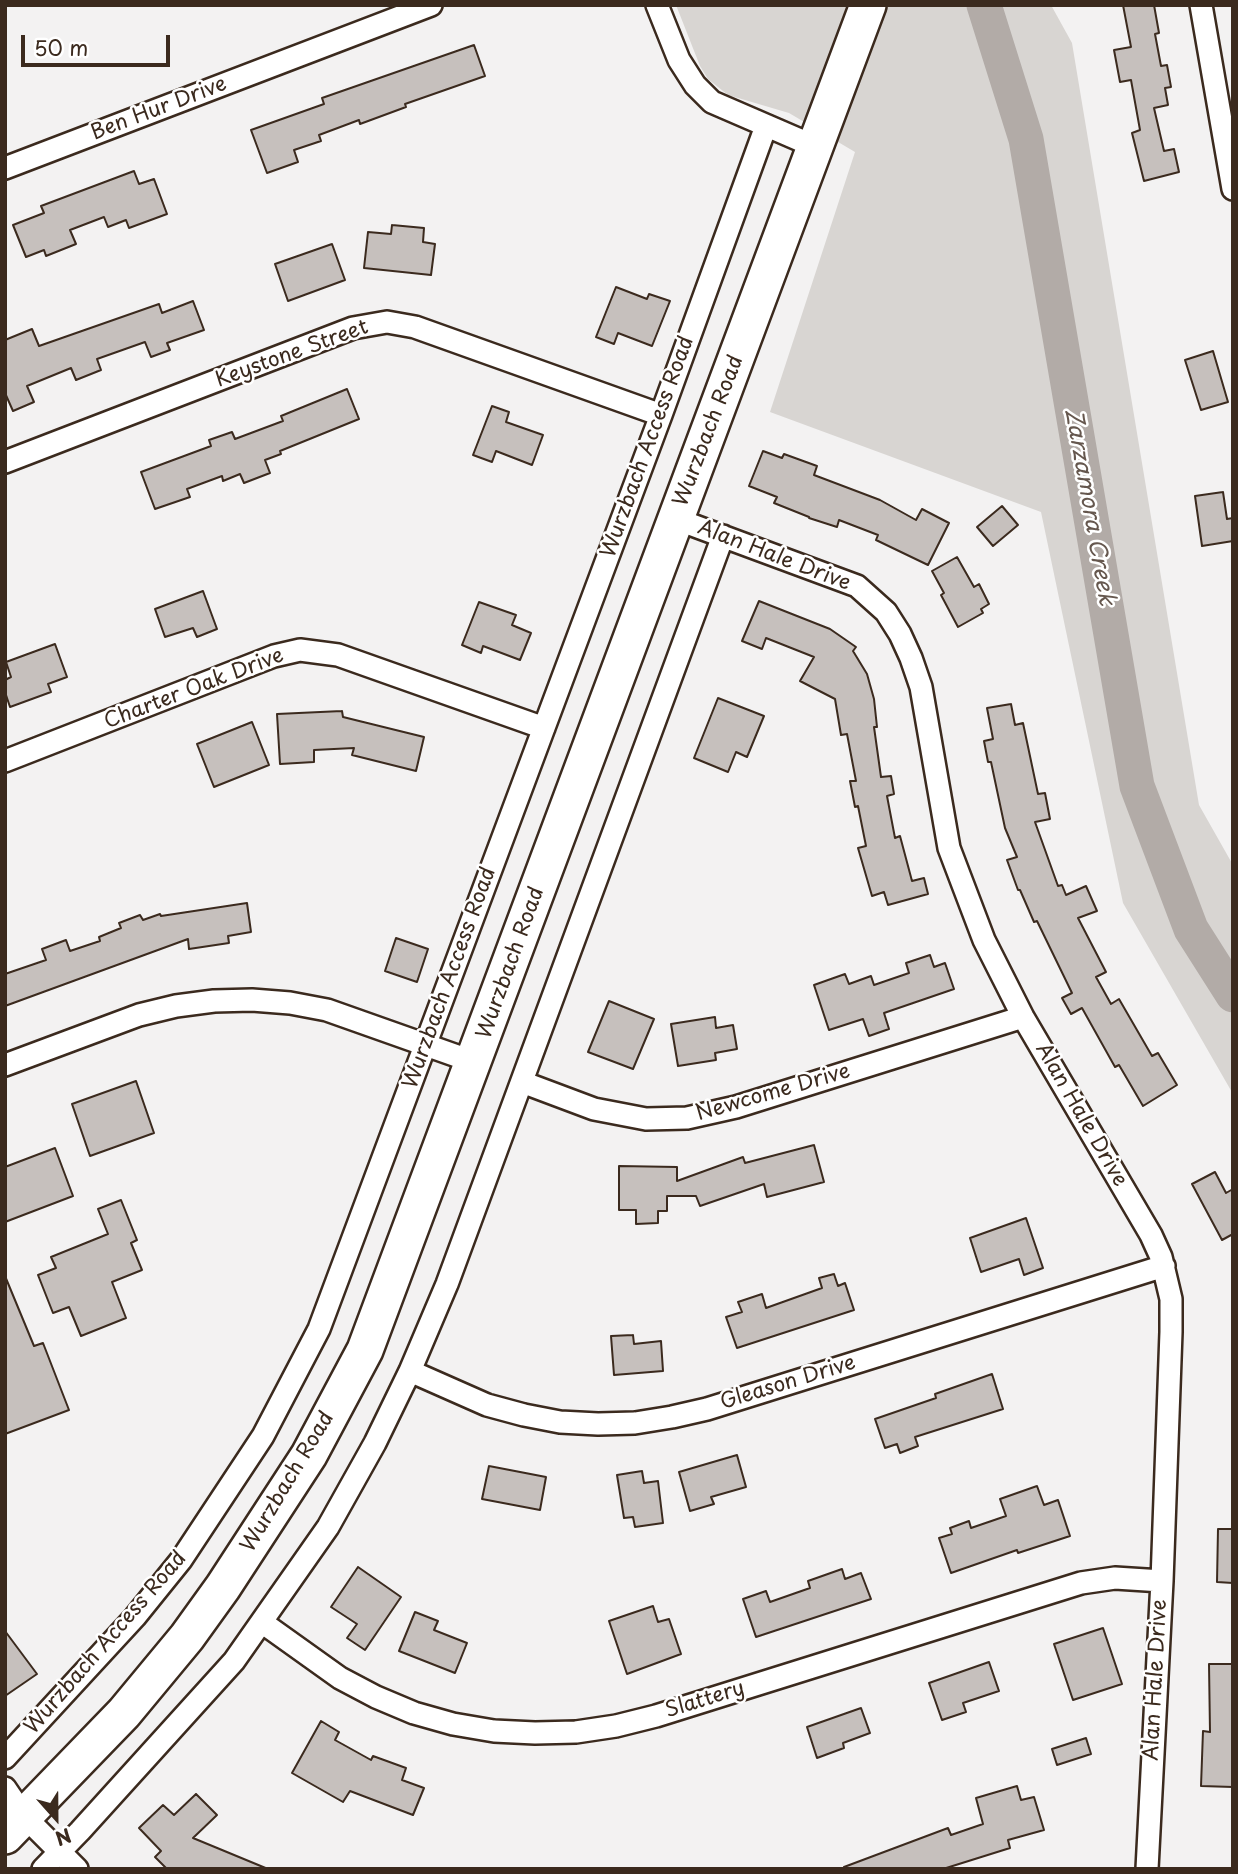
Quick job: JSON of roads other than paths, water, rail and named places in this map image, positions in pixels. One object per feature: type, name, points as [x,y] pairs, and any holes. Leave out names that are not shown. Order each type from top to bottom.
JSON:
[{"type":"main road","name":"Wurzbach Road","points":[[12,1813],[124,1713],[187,1637],[309,1455],[365,1350],[868,5]]},
{"type":"street","name":"Ben Hur Drive","points":[[5,168],[431,5]]},
{"type":"street","points":[[657,5],[679,60],[695,85],[712,102],[816,147]]},
{"type":"street","points":[[1201,5],[1233,186]]},
{"type":"street","name":"Wurzbach Access Road","points":[[5,1758],[135,1617],[181,1560],[262,1436],[319,1329],[661,415],[766,126]]},
{"type":"street","name":"Keystone Street","points":[[5,462],[353,328],[387,322],[415,327],[661,415]]},
{"type":"street","name":"Alan Hale Drive","points":[[676,519],[857,586],[886,612],[900,634],[921,687],[949,848],[984,940],[1023,1017],[1151,1235],[1164,1266],[1171,1299],[1171,1332],[1162,1581],[1147,1869]]},
{"type":"street","points":[[43,1869],[234,1661],[328,1527],[375,1443],[410,1371],[447,1284],[723,536]]},
{"type":"street","name":"Charter Oak Drive","points":[[5,761],[274,656],[300,650],[338,655],[544,728]]},
{"type":"street","points":[[5,1065],[139,1015],[176,1006],[252,1000],[327,1010],[474,1062]]},
{"type":"street","name":"Newcome Drive","points":[[522,1082],[594,1110],[646,1119],[687,1118],[736,1107],[1023,1017]]},
{"type":"street","name":"Gleason Drive","points":[[410,1371],[487,1405],[524,1415],[573,1423],[635,1423],[672,1418],[1164,1266]]},
{"type":"street","name":"Slattery","points":[[263,1623],[340,1678],[414,1713],[453,1724],[494,1731],[576,1732],[656,1716],[1081,1583],[1115,1578],[1162,1581]]},
{"type":"street","points":[[12,1813],[60,1852],[76,1869]]},
{"type":"waterway","name":"Zarzamora Creek","points":[[984,5],[1026,139],[1137,786],[1191,929],[1233,995]]}]
